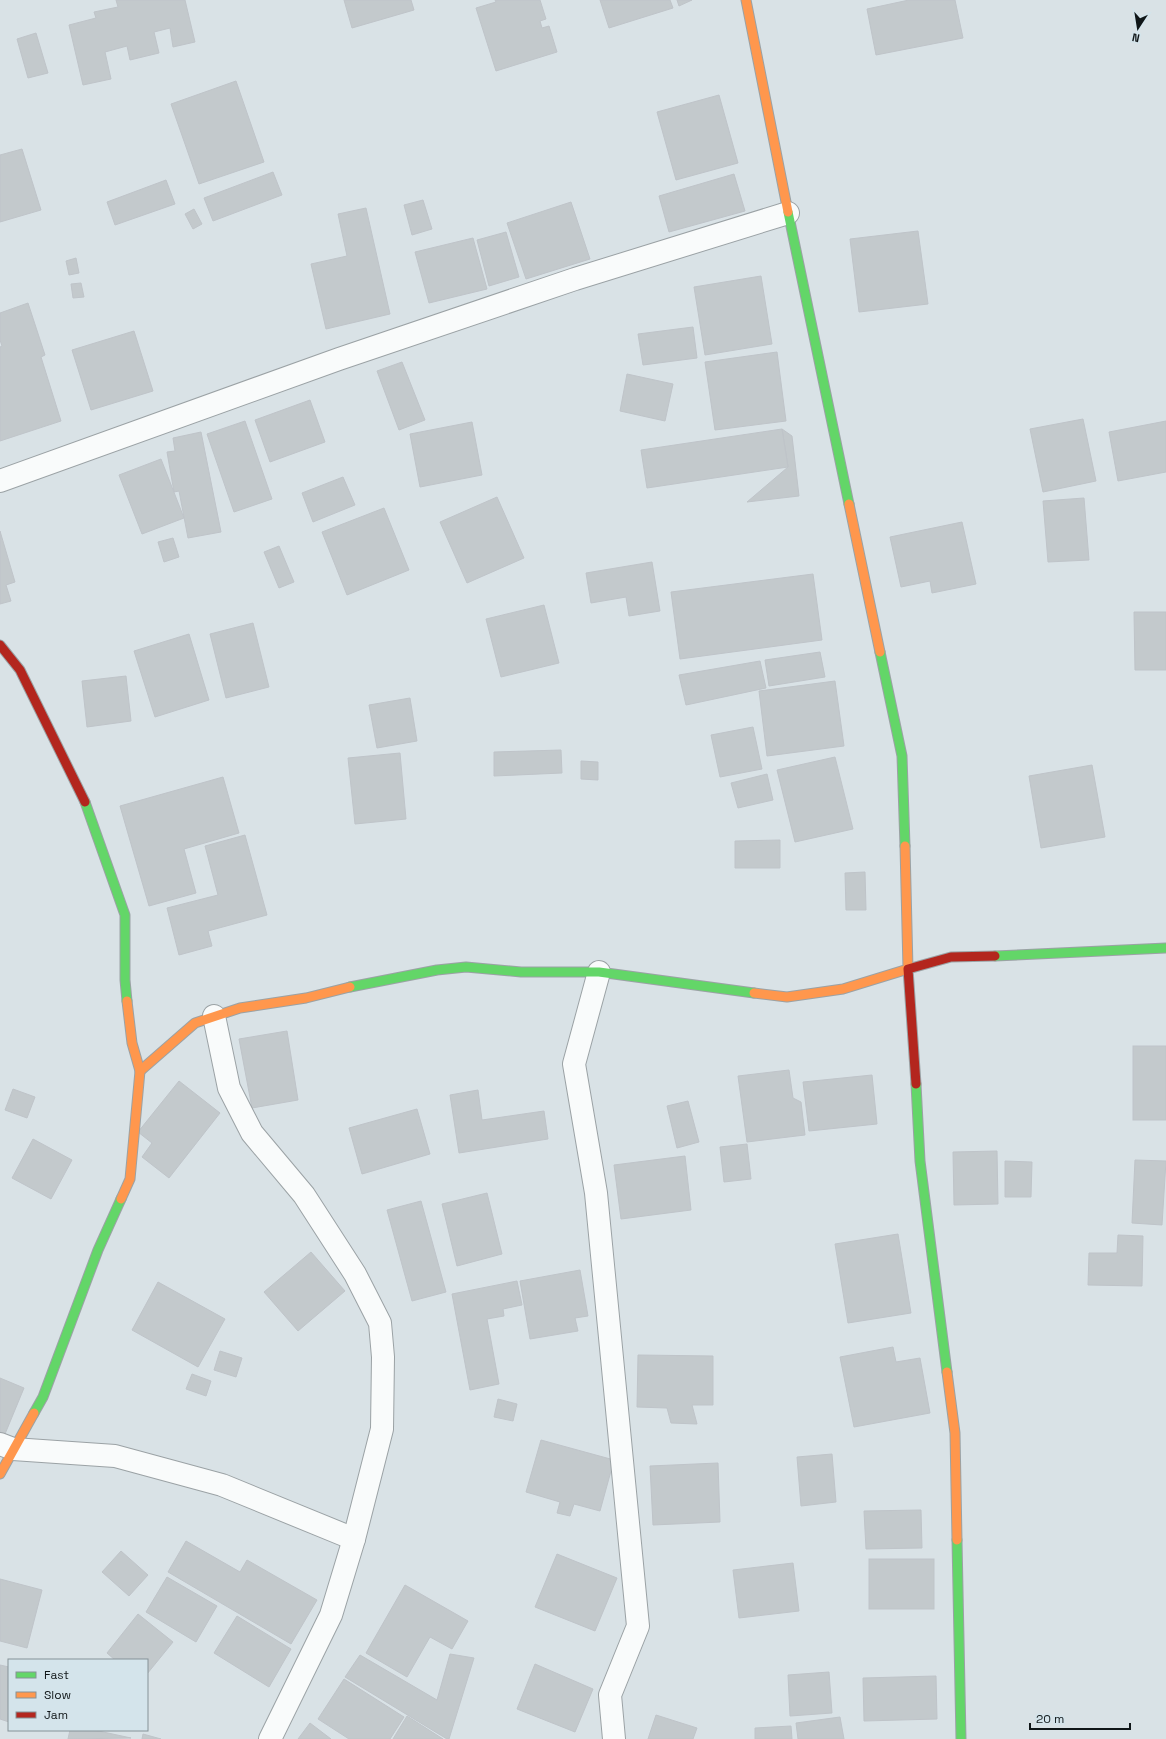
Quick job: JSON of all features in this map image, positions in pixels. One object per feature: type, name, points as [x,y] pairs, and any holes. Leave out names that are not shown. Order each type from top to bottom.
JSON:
[{"type":"street","points":[[746,0],[788,214],[902,756],[908,969],[914,1041],[920,1161],[955,1433],[961,1739]]},
{"type":"street","points":[[0,481],[339,359],[553,286],[788,214]]},
{"type":"street","points":[[0,645],[20,670],[83,796],[125,915],[125,980],[132,1043],[140,1071],[130,1179],[98,1250],[43,1397],[6,1447],[0,1474]]},
{"type":"street","points":[[140,1071],[195,1023],[214,1016],[240,1008],[306,998],[378,980],[437,970],[466,968],[521,972],[599,972],[715,989],[787,997],[843,990],[951,957],[1013,956],[1166,948]]},
{"type":"street","points":[[599,972],[574,1064],[596,1194],[638,1626],[610,1695],[614,1739]]},
{"type":"street","points":[[214,1016],[229,1088],[252,1133],[304,1195],[355,1274],[380,1323],[383,1357],[382,1430],[354,1539],[331,1615],[270,1739]]},
{"type":"street","points":[[6,1447],[115,1456],[123,1458],[222,1485],[354,1539]]},
{"type":"building","points":[[116,0],[185,0],[195,42],[173,47],[170,28],[154,32],[159,53],[130,60],[127,46],[105,52],[111,79],[83,85],[69,25],[96,18],[94,12],[118,7]]},
{"type":"building","points":[[344,0],[411,0],[414,10],[352,28]]},
{"type":"building","points":[[495,0],[540,0],[546,19],[540,21],[542,28],[549,26],[557,52],[496,71],[476,8],[496,2]]},
{"type":"building","points":[[600,0],[670,0],[673,8],[609,28]]},
{"type":"building","points":[[677,0],[692,0],[679,6]]},
{"type":"building","points":[[909,0],[955,0],[963,38],[876,55],[867,9]]},
{"type":"building","points":[[36,33],[48,73],[28,78],[17,39]]},
{"type":"building","points":[[236,81],[264,162],[199,184],[171,104]]},
{"type":"building","points":[[719,95],[738,163],[676,180],[657,112]]},
{"type":"building","points":[[22,149],[41,210],[0,222],[0,155]]},
{"type":"building","points":[[273,172],[282,195],[213,221],[204,198]]},
{"type":"building","points":[[734,174],[745,211],[669,232],[659,196]]},
{"type":"building","points":[[166,180],[175,204],[115,225],[107,202]]},
{"type":"building","points":[[423,200],[432,229],[412,235],[404,205]]},
{"type":"building","points":[[571,202],[590,259],[526,279],[507,223]]},
{"type":"building","points":[[366,208],[390,314],[326,329],[311,264],[347,256],[338,214]]},
{"type":"building","points":[[194,209],[202,224],[193,229],[185,214]]},
{"type":"building","points":[[918,231],[928,304],[859,312],[850,239]]},
{"type":"building","points":[[506,232],[519,277],[489,286],[477,240]]},
{"type":"building","points":[[473,238],[487,289],[429,303],[415,252]]},
{"type":"building","points":[[76,258],[79,273],[69,275],[66,261]]},
{"type":"building","points":[[761,276],[772,344],[705,355],[694,287]]},
{"type":"building","points":[[81,283],[84,297],[73,298],[71,284]]},
{"type":"building","points":[[28,303],[45,355],[41,357],[61,421],[0,441],[0,347],[2,346],[0,340],[0,313]]},
{"type":"building","points":[[693,327],[697,358],[643,365],[638,334]]},
{"type":"building","points":[[134,331],[153,391],[91,410],[72,350]]},
{"type":"building","points":[[777,352],[786,421],[715,430],[705,362]]},
{"type":"building","points":[[402,362],[425,420],[399,430],[377,371]]},
{"type":"building","points":[[627,374],[673,384],[665,421],[620,411]]},
{"type":"building","points":[[310,400],[325,442],[270,462],[255,420]]},
{"type":"building","points":[[1083,419],[1096,481],[1043,492],[1030,429]]},
{"type":"building","points":[[245,421],[272,499],[234,512],[207,434]]},
{"type":"building","points":[[1166,421],[1166,472],[1118,481],[1109,432]]},
{"type":"building","points":[[472,422],[482,475],[420,487],[410,434]]},
{"type":"building","points":[[782,429],[792,436],[799,496],[747,502],[788,467]]},
{"type":"building","points":[[782,429],[788,467],[647,488],[641,450]]},
{"type":"building","points":[[201,432],[221,532],[188,538],[179,491],[174,492],[167,452],[175,451],[173,438]]},
{"type":"building","points":[[161,459],[184,518],[142,534],[119,475]]},
{"type":"building","points":[[343,477],[355,505],[313,522],[302,493]]},
{"type":"building","points":[[497,497],[524,558],[467,583],[440,522]]},
{"type":"building","points":[[1084,498],[1089,560],[1048,562],[1043,501]]},
{"type":"building","points":[[384,508],[409,570],[347,595],[322,532]]},
{"type":"building","points":[[962,522],[976,584],[932,593],[930,581],[901,587],[890,537]]},
{"type":"building","points":[[0,531],[15,582],[6,585],[11,601],[0,604]]},
{"type":"building","points":[[173,538],[179,557],[164,562],[158,542]]},
{"type":"building","points":[[279,546],[294,582],[279,588],[264,552]]},
{"type":"building","points":[[652,562],[660,611],[629,616],[626,597],[591,603],[586,573]]},
{"type":"building","points":[[813,574],[822,640],[680,659],[671,592]]},
{"type":"building","points":[[544,605],[559,663],[501,677],[486,619]]},
{"type":"building","points":[[1134,612],[1166,612],[1166,670],[1135,670]]},
{"type":"building","points":[[253,623],[269,687],[226,698],[210,634]]},
{"type":"building","points":[[189,634],[209,700],[155,717],[134,651]]},
{"type":"building","points":[[820,652],[825,677],[769,686],[765,660]]},
{"type":"building","points":[[760,661],[766,688],[686,705],[679,675]]},
{"type":"building","points":[[126,676],[131,721],[87,727],[82,681]]},
{"type":"building","points":[[835,681],[844,746],[767,756],[759,691]]},
{"type":"building","points":[[410,698],[417,741],[377,748],[369,705]]},
{"type":"building","points":[[753,727],[762,769],[720,777],[711,735]]},
{"type":"building","points":[[561,750],[562,773],[494,776],[494,752]]},
{"type":"building","points":[[400,753],[406,819],[355,824],[348,758]]},
{"type":"building","points":[[835,757],[853,829],[795,842],[777,770]]},
{"type":"building","points":[[581,761],[598,762],[598,780],[581,779]]},
{"type":"building","points":[[1092,765],[1105,837],[1041,848],[1029,776]]},
{"type":"building","points":[[767,774],[773,800],[738,808],[731,783]]},
{"type":"building","points":[[223,777],[239,833],[184,849],[196,893],[149,906],[120,806]]},
{"type":"building","points":[[245,835],[267,915],[208,931],[212,946],[179,955],[167,908],[218,895],[205,846]]},
{"type":"building","points":[[780,840],[780,868],[735,868],[735,841]]},
{"type":"building","points":[[865,872],[866,910],[846,910],[845,873]]},
{"type":"building","points":[[287,1031],[298,1100],[252,1108],[239,1039]]},
{"type":"building","points":[[1133,1046],[1166,1046],[1166,1120],[1133,1120]]},
{"type":"building","points":[[789,1070],[793,1098],[801,1102],[805,1135],[747,1142],[738,1076]]},
{"type":"building","points":[[872,1075],[877,1124],[809,1131],[803,1082]]},
{"type":"building","points":[[179,1081],[220,1113],[169,1178],[142,1157],[152,1143],[138,1132]]},
{"type":"building","points":[[13,1089],[35,1097],[27,1118],[5,1110]]},
{"type":"building","points":[[478,1090],[482,1120],[544,1111],[548,1139],[459,1153],[450,1095]]},
{"type":"building","points":[[688,1101],[699,1142],[677,1148],[667,1106]]},
{"type":"building","points":[[417,1109],[430,1154],[362,1174],[349,1128]]},
{"type":"building","points":[[33,1139],[72,1160],[51,1199],[12,1178]]},
{"type":"building","points":[[747,1144],[751,1179],[724,1182],[720,1147]]},
{"type":"building","points":[[997,1151],[998,1204],[954,1205],[953,1152]]},
{"type":"building","points":[[685,1156],[691,1210],[621,1219],[614,1165]]},
{"type":"building","points":[[1135,1160],[1166,1161],[1162,1225],[1132,1223]]},
{"type":"building","points":[[1005,1161],[1032,1162],[1031,1197],[1005,1197]]},
{"type":"building","points":[[487,1193],[502,1254],[457,1266],[442,1204]]},
{"type":"building","points":[[421,1201],[446,1292],[412,1301],[387,1210]]},
{"type":"building","points":[[898,1234],[911,1313],[848,1323],[835,1244]]},
{"type":"building","points":[[1118,1235],[1143,1236],[1142,1286],[1088,1285],[1089,1253],[1117,1253]]},
{"type":"building","points":[[311,1252],[345,1291],[298,1331],[264,1292]]},
{"type":"building","points":[[580,1270],[588,1316],[575,1318],[578,1331],[530,1339],[520,1281]]},
{"type":"building","points":[[517,1281],[522,1305],[503,1309],[504,1316],[487,1319],[499,1384],[470,1390],[452,1294]]},
{"type":"building","points":[[158,1282],[225,1319],[198,1367],[132,1330]]},
{"type":"building","points":[[893,1347],[896,1362],[920,1358],[930,1413],[854,1427],[840,1357]]},
{"type":"building","points":[[220,1351],[242,1358],[236,1377],[214,1370]]},
{"type":"building","points":[[638,1355],[713,1356],[713,1405],[692,1405],[697,1424],[671,1423],[667,1408],[637,1407]]},
{"type":"building","points":[[192,1374],[211,1381],[206,1396],[186,1389]]},
{"type":"building","points":[[0,1378],[24,1388],[5,1434],[0,1432]]},
{"type":"building","points":[[498,1399],[517,1404],[513,1421],[494,1417]]},
{"type":"building","points":[[541,1440],[614,1460],[600,1511],[574,1504],[570,1516],[557,1513],[560,1502],[526,1492]]},
{"type":"building","points":[[832,1454],[836,1502],[801,1506],[797,1457]]},
{"type":"building","points":[[718,1463],[720,1522],[653,1525],[650,1466]]},
{"type":"building","points":[[921,1510],[922,1548],[866,1549],[864,1511]]},
{"type":"building","points":[[186,1541],[240,1572],[247,1560],[317,1600],[291,1644],[168,1572]]},
{"type":"building","points":[[121,1551],[148,1575],[129,1596],[102,1572]]},
{"type":"building","points":[[557,1554],[617,1578],[595,1631],[535,1607]]},
{"type":"building","points":[[869,1559],[934,1559],[934,1609],[869,1609]]},
{"type":"building","points":[[793,1563],[799,1611],[739,1618],[733,1570]]},
{"type":"building","points":[[167,1577],[217,1606],[196,1642],[146,1612]]},
{"type":"building","points":[[0,1579],[42,1590],[27,1648],[0,1641]]},
{"type":"building","points":[[405,1585],[468,1621],[452,1649],[430,1637],[407,1677],[366,1653]]},
{"type":"building","points":[[138,1614],[173,1642],[148,1673],[148,1659],[114,1659],[107,1653]]},
{"type":"building","points":[[237,1616],[291,1649],[269,1687],[214,1653]]},
{"type":"building","points":[[450,1654],[474,1658],[449,1739],[345,1677],[360,1655],[437,1700]]},
{"type":"building","points":[[535,1664],[593,1689],[575,1732],[517,1709]]},
{"type":"building","points":[[0,1665],[8,1667],[8,1722],[0,1719]]},
{"type":"building","points":[[829,1672],[832,1713],[790,1716],[788,1675]]},
{"type":"building","points":[[936,1676],[937,1719],[864,1721],[863,1678]]},
{"type":"building","points":[[344,1679],[404,1717],[390,1739],[349,1739],[318,1719]]},
{"type":"building","points":[[656,1715],[697,1728],[693,1739],[648,1739]]},
{"type":"building","points":[[407,1716],[443,1739],[393,1739]]},
{"type":"building","points":[[840,1717],[844,1739],[798,1739],[796,1723]]},
{"type":"building","points":[[310,1723],[331,1739],[298,1739]]},
{"type":"building","points":[[791,1726],[792,1739],[755,1739],[755,1728]]},
{"type":"building","points":[[70,1731],[99,1731],[131,1738],[68,1739]]},
{"type":"building","points":[[143,1734],[161,1739],[142,1739]]},
{"type":"traffic: fast","points":[[788,212],[849,504]]},
{"type":"traffic: fast","points":[[880,652],[902,756],[905,846]]},
{"type":"traffic: fast","points":[[85,802],[125,915],[125,980],[127,1001]]},
{"type":"traffic: fast","points":[[995,956],[1166,948]]},
{"type":"traffic: fast","points":[[350,987],[437,970],[466,967],[521,972],[599,972],[754,993]]},
{"type":"traffic: fast","points":[[916,1084],[920,1161],[947,1372]]},
{"type":"traffic: fast","points":[[34,1413],[43,1397],[98,1250],[121,1199]]},
{"type":"traffic: fast","points":[[957,1540],[961,1739]]},
{"type":"traffic: slow","points":[[746,0],[788,212]]},
{"type":"traffic: slow","points":[[849,504],[880,652]]},
{"type":"traffic: slow","points":[[754,993],[787,997],[843,989],[908,969],[905,846]]},
{"type":"traffic: slow","points":[[140,1071],[195,1023],[240,1008],[306,998],[350,987]]},
{"type":"traffic: slow","points":[[121,1199],[130,1179],[140,1071],[132,1043],[127,1001]]},
{"type":"traffic: slow","points":[[947,1372],[955,1433],[957,1540]]},
{"type":"traffic: slow","points":[[0,1474],[34,1413]]},
{"type":"traffic: jam","points":[[0,645],[20,670],[85,802]]},
{"type":"traffic: jam","points":[[916,1084],[908,969],[951,957],[995,956]]}]
